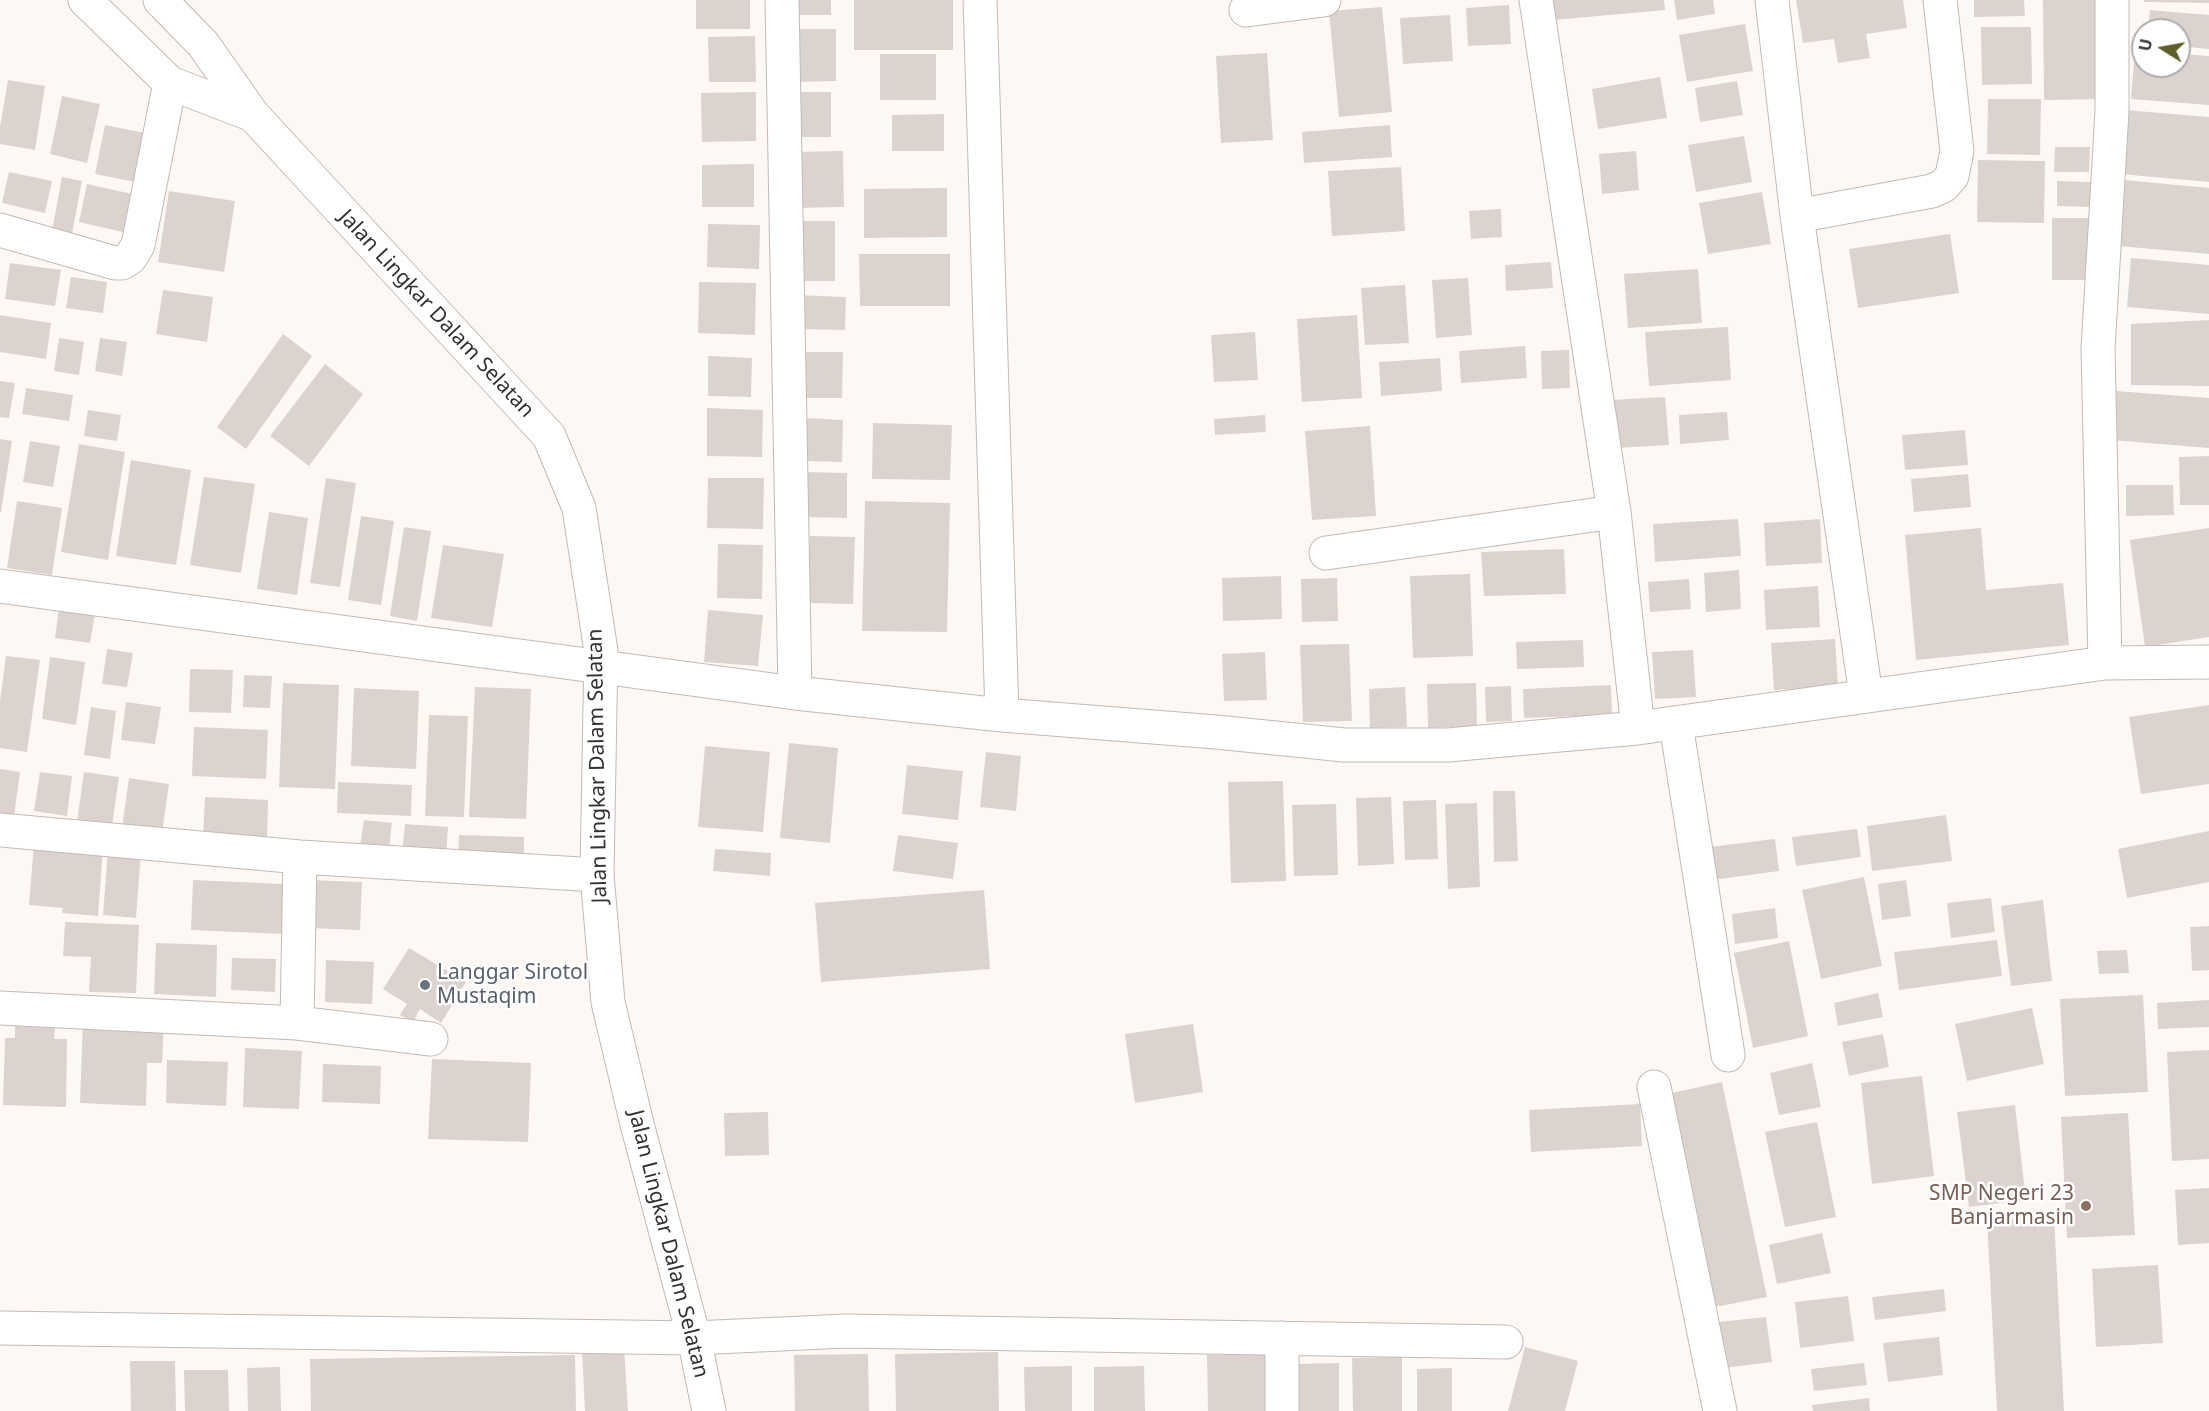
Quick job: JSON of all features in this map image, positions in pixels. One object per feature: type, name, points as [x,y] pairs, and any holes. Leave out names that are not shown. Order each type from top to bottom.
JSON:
[{"type":"street","name":"Jalan Lingkar Dalam Selatan","points":[[85,0],[170,83],[253,115],[549,436],[579,508],[601,651],[597,875],[608,1002],[637,1124],[694,1338],[709,1411]]},
{"type":"street","points":[[160,0],[203,44],[253,115]]},
{"type":"street","points":[[782,0],[795,693]]},
{"type":"street","points":[[980,0],[1002,715]]},
{"type":"street","points":[[1246,10],[1324,0]]},
{"type":"street","points":[[1536,0],[1614,512],[1638,728]]},
{"type":"street","points":[[1772,0],[1797,216],[1866,696]]},
{"type":"street","points":[[1797,216],[1932,191],[1943,186],[1952,176],[1957,151],[1940,0]]},
{"type":"street","points":[[2105,663],[2098,349],[2112,111],[2112,0]]},
{"type":"street","points":[[0,230],[115,263],[122,263],[130,258],[138,245],[170,83]]},
{"type":"street","points":[[1326,553],[1614,512]]},
{"type":"street","points":[[0,586],[795,693],[1002,715],[1344,745],[1448,745],[1638,728],[2105,663],[2209,662]]},
{"type":"street","points":[[1676,724],[1728,1055]]},
{"type":"street","points":[[0,830],[300,857],[597,875]]},
{"type":"street","points":[[297,1023],[300,857]]},
{"type":"street","points":[[0,1008],[297,1023],[430,1039]]},
{"type":"street","points":[[1654,1087],[1720,1411]]},
{"type":"street","points":[[0,1328],[694,1338],[846,1331],[1506,1342]]},
{"type":"street","points":[[1282,1338],[1282,1411]]},
{"type":"building","points":[[696,0],[750,0],[750,29],[696,29]]},
{"type":"building","points":[[789,0],[831,0],[831,15],[789,15]]},
{"type":"building","points":[[854,0],[953,0],[953,50],[854,50]]},
{"type":"building","points":[[1552,0],[1664,0],[1665,10],[1554,20]]},
{"type":"building","points":[[1674,0],[1713,0],[1715,14],[1677,20]]},
{"type":"building","points":[[1796,0],[1903,0],[1907,28],[1866,34],[1870,58],[1838,63],[1834,39],[1803,43]]},
{"type":"building","points":[[1974,0],[2024,0],[2025,16],[1974,17]]},
{"type":"building","points":[[2043,0],[2101,0],[2102,99],[2044,100]]},
{"type":"building","points":[[2144,0],[2209,0],[2209,3],[2144,2]]},
{"type":"building","points":[[1509,5],[1511,44],[1468,46],[1466,8]]},
{"type":"building","points":[[1382,7],[1392,112],[1339,117],[1329,11]]},
{"type":"building","points":[[2150,10],[2209,15],[2209,49],[2191,47],[2191,18],[2149,18]]},
{"type":"building","points":[[1450,15],[1453,61],[1403,64],[1400,18]]},
{"type":"building","points":[[1745,24],[1753,71],[1687,82],[1679,35]]},
{"type":"building","points":[[1981,27],[2031,27],[2032,84],[1982,85]]},
{"type":"building","points":[[793,29],[836,29],[836,81],[794,82]]},
{"type":"building","points":[[755,36],[756,82],[709,82],[708,37]]},
{"type":"building","points":[[1267,53],[1273,140],[1221,143],[1216,56]]},
{"type":"building","points":[[880,54],[936,54],[936,100],[880,100]]},
{"type":"building","points":[[2191,55],[2209,56],[2209,105],[2131,99],[2133,78],[2191,78]]},
{"type":"building","points":[[1660,77],[1667,118],[1598,129],[1592,89]]},
{"type":"building","points":[[8,80],[45,86],[35,150],[0,144],[0,127]]},
{"type":"building","points":[[1737,81],[1743,115],[1700,122],[1695,88]]},
{"type":"building","points":[[756,92],[756,141],[702,142],[701,93]]},
{"type":"building","points":[[791,92],[831,92],[831,137],[791,137]]},
{"type":"building","points":[[62,96],[100,104],[87,163],[50,154]]},
{"type":"building","points":[[1988,99],[2041,99],[2040,155],[1987,154]]},
{"type":"building","points":[[2125,110],[2209,117],[2209,182],[2120,174]]},
{"type":"building","points":[[944,114],[944,151],[892,151],[892,115]]},
{"type":"building","points":[[105,125],[145,133],[135,182],[95,174]]},
{"type":"building","points":[[1390,125],[1392,157],[1304,163],[1302,132]]},
{"type":"building","points":[[1744,136],[1752,182],[1696,192],[1688,145]]},
{"type":"building","points":[[2055,147],[2090,147],[2089,172],[2054,172]]},
{"type":"building","points":[[843,151],[844,207],[793,208],[792,152]]},
{"type":"building","points":[[1636,151],[1639,190],[1602,194],[1599,154]]},
{"type":"building","points":[[1978,160],[2045,161],[2044,223],[1977,222]]},
{"type":"building","points":[[754,164],[754,207],[702,207],[702,165]]},
{"type":"building","points":[[1401,167],[1405,231],[1332,236],[1328,171]]},
{"type":"building","points":[[9,172],[52,181],[45,213],[2,203]]},
{"type":"building","points":[[62,177],[82,181],[71,239],[51,236]]},
{"type":"building","points":[[2124,180],[2209,188],[2209,254],[2118,246]]},
{"type":"building","points":[[2057,181],[2092,182],[2091,207],[2057,206]]},
{"type":"building","points":[[87,184],[132,194],[123,232],[79,222]]},
{"type":"building","points":[[947,188],[947,237],[864,238],[864,189]]},
{"type":"building","points":[[169,191],[235,201],[224,272],[158,262]]},
{"type":"building","points":[[1762,192],[1771,244],[1708,254],[1699,203]]},
{"type":"building","points":[[1501,209],[1502,237],[1471,239],[1469,211]]},
{"type":"building","points":[[2052,218],[2094,218],[2093,280],[2052,280]]},
{"type":"building","points":[[791,221],[835,221],[835,281],[792,281]]},
{"type":"building","points":[[708,224],[760,225],[759,269],[707,267]]},
{"type":"building","points":[[1950,234],[1959,293],[1858,308],[1849,249]]},
{"type":"building","points":[[859,254],[950,254],[950,306],[860,306]]},
{"type":"building","points":[[2131,258],[2209,265],[2209,314],[2127,307]]},
{"type":"building","points":[[1551,262],[1553,288],[1506,291],[1505,265]]},
{"type":"building","points":[[10,263],[61,270],[55,306],[5,299]]},
{"type":"building","points":[[1698,269],[1702,323],[1628,328],[1624,274]]},
{"type":"building","points":[[71,277],[107,282],[103,313],[66,308]]},
{"type":"building","points":[[1468,278],[1472,335],[1436,338],[1432,280]]},
{"type":"building","points":[[699,282],[756,283],[755,335],[698,333]]},
{"type":"building","points":[[1405,285],[1409,343],[1365,345],[1361,288]]},
{"type":"building","points":[[163,290],[213,297],[207,342],[156,334]]},
{"type":"building","points":[[798,295],[846,297],[845,330],[797,329]]},
{"type":"building","points":[[0,315],[51,323],[46,359],[0,352]]},
{"type":"building","points":[[1357,315],[1362,398],[1302,402],[1297,319]]},
{"type":"building","points":[[2209,320],[2209,386],[2131,385],[2131,324]]},
{"type":"building","points":[[1728,327],[1731,380],[1649,386],[1645,332]]},
{"type":"building","points":[[1255,332],[1258,380],[1214,382],[1211,335]]},
{"type":"building","points":[[283,334],[312,356],[246,449],[217,427]]},
{"type":"building","points":[[59,338],[84,342],[79,375],[54,371]]},
{"type":"building","points":[[100,338],[127,342],[122,376],[95,371]]},
{"type":"building","points":[[1525,346],[1527,378],[1461,383],[1459,351]]},
{"type":"building","points":[[1569,350],[1570,388],[1542,389],[1541,351]]},
{"type":"building","points":[[806,352],[843,352],[842,398],[804,398]]},
{"type":"building","points":[[708,356],[752,358],[751,397],[708,396]]},
{"type":"building","points":[[1440,358],[1442,391],[1381,396],[1379,362]]},
{"type":"building","points":[[325,364],[363,394],[309,466],[270,436]]},
{"type":"building","points":[[0,381],[15,383],[9,418],[0,417]]},
{"type":"building","points":[[26,388],[73,395],[69,421],[22,414]]},
{"type":"building","points":[[2116,391],[2209,398],[2209,448],[2112,440]]},
{"type":"building","points":[[1665,397],[1669,445],[1615,448],[1612,400]]},
{"type":"building","points":[[707,408],[763,410],[762,457],[707,456]]},
{"type":"building","points":[[88,410],[121,415],[117,441],[84,436]]},
{"type":"building","points":[[1727,412],[1729,440],[1680,444],[1679,415]]},
{"type":"building","points":[[1265,415],[1266,432],[1215,435],[1214,419]]},
{"type":"building","points":[[807,418],[843,420],[842,462],[806,461]]},
{"type":"building","points":[[873,423],[952,425],[950,480],[872,479]]},
{"type":"building","points":[[1370,426],[1376,516],[1312,520],[1305,431]]},
{"type":"building","points":[[1965,430],[1968,465],[1905,470],[1902,435]]},
{"type":"building","points":[[0,439],[12,441],[1,512],[0,512]]},
{"type":"building","points":[[30,441],[60,446],[53,487],[23,482]]},
{"type":"building","points":[[79,444],[125,452],[108,560],[61,552]]},
{"type":"building","points":[[2209,456],[2209,505],[2180,505],[2179,457]]},
{"type":"building","points":[[131,460],[191,470],[176,565],[116,556]]},
{"type":"building","points":[[805,472],[847,473],[847,518],[804,517]]},
{"type":"building","points":[[1968,474],[1971,507],[1914,512],[1911,479]]},
{"type":"building","points":[[204,477],[255,484],[241,573],[190,565]]},
{"type":"building","points":[[326,478],[356,483],[340,587],[310,583]]},
{"type":"building","points":[[708,478],[764,478],[763,529],[707,528]]},
{"type":"building","points":[[2126,485],[2173,485],[2174,515],[2126,516]]},
{"type":"building","points":[[17,501],[62,508],[52,575],[7,568]]},
{"type":"building","points":[[865,501],[950,503],[947,632],[862,631]]},
{"type":"building","points":[[269,512],[308,518],[297,595],[257,589]]},
{"type":"building","points":[[361,516],[394,521],[381,605],[348,600]]},
{"type":"building","points":[[1738,519],[1741,556],[1655,562],[1653,524]]},
{"type":"building","points":[[1820,519],[1822,563],[1766,566],[1764,523]]},
{"type":"building","points":[[404,527],[431,531],[417,621],[390,616]]},
{"type":"building","points":[[1981,528],[1986,590],[2063,583],[2069,645],[1916,660],[1905,535]]},
{"type":"building","points":[[2209,528],[2209,637],[2145,647],[2130,540]]},
{"type":"building","points":[[810,536],[855,537],[853,604],[808,603]]},
{"type":"building","points":[[718,544],[763,545],[762,599],[717,598]]},
{"type":"building","points":[[443,545],[504,554],[492,627],[431,618]]},
{"type":"building","points":[[1564,549],[1566,594],[1484,596],[1481,552]]},
{"type":"building","points":[[1739,570],[1741,609],[1706,612],[1704,573]]},
{"type":"building","points":[[1470,574],[1473,656],[1413,658],[1410,576]]},
{"type":"building","points":[[1281,576],[1282,619],[1223,621],[1222,578]]},
{"type":"building","points":[[1337,578],[1338,621],[1302,622],[1301,579]]},
{"type":"building","points":[[1689,579],[1691,609],[1650,612],[1648,582]]},
{"type":"building","points":[[1818,586],[1820,627],[1766,630],[1764,590]]},
{"type":"building","points":[[59,608],[95,614],[90,643],[55,638]]},
{"type":"building","points":[[708,610],[763,615],[758,666],[704,662]]},
{"type":"building","points":[[1835,639],[1838,686],[1774,690],[1771,643]]},
{"type":"building","points":[[1583,640],[1584,667],[1517,669],[1516,642]]},
{"type":"building","points":[[1349,644],[1352,721],[1303,722],[1300,645]]},
{"type":"building","points":[[107,649],[133,653],[127,687],[102,684]]},
{"type":"building","points":[[1693,650],[1696,697],[1655,699],[1652,652]]},
{"type":"building","points":[[1265,652],[1267,700],[1224,701],[1222,654]]},
{"type":"building","points":[[6,656],[40,660],[27,752],[0,748],[0,701]]},
{"type":"building","points":[[50,657],[85,662],[76,725],[42,719]]},
{"type":"building","points":[[190,669],[233,670],[231,713],[189,712]]},
{"type":"building","points":[[244,675],[272,676],[270,708],[243,707]]},
{"type":"building","points":[[283,683],[339,685],[335,789],[279,787]]},
{"type":"building","points":[[1476,683],[1477,726],[1428,728],[1427,684]]},
{"type":"building","points":[[1611,685],[1612,715],[1524,718],[1523,689]]},
{"type":"building","points":[[1511,686],[1512,721],[1486,722],[1485,687]]},
{"type":"building","points":[[475,687],[531,689],[526,819],[469,817]]},
{"type":"building","points":[[1405,687],[1407,727],[1370,728],[1369,689]]},
{"type":"building","points":[[354,688],[419,691],[416,769],[351,766]]},
{"type":"building","points":[[126,702],[161,707],[155,744],[121,740]]},
{"type":"building","points":[[2209,705],[2209,784],[2141,794],[2129,717]]},
{"type":"building","points":[[91,707],[116,711],[110,759],[84,755]]},
{"type":"building","points":[[429,715],[468,716],[464,817],[425,816]]},
{"type":"building","points":[[194,727],[268,730],[266,779],[192,776]]},
{"type":"building","points":[[789,743],[838,748],[830,843],[780,838]]},
{"type":"building","points":[[705,746],[770,752],[763,832],[698,827]]},
{"type":"building","points":[[986,752],[1021,756],[1016,811],[980,807]]},
{"type":"building","points":[[907,765],[963,771],[958,820],[902,814]]},
{"type":"building","points":[[0,769],[20,772],[13,823],[0,821]]},
{"type":"building","points":[[40,772],[72,776],[67,816],[34,811]]},
{"type":"building","points":[[84,772],[119,777],[112,826],[77,821]]},
{"type":"building","points":[[129,778],[169,784],[161,840],[121,835]]},
{"type":"building","points":[[1283,781],[1286,881],[1231,883],[1228,782]]},
{"type":"building","points":[[338,782],[412,785],[411,816],[337,813]]},
{"type":"building","points":[[1493,791],[1515,791],[1518,861],[1494,862]]},
{"type":"building","points":[[205,797],[268,800],[267,840],[203,837]]},
{"type":"building","points":[[1391,797],[1394,864],[1358,866],[1356,798]]},
{"type":"building","points":[[1436,800],[1438,859],[1405,860],[1403,801]]},
{"type":"building","points":[[1477,803],[1480,887],[1448,889],[1445,804]]},
{"type":"building","points":[[1336,804],[1338,875],[1294,876],[1292,805]]},
{"type":"building","points":[[1946,815],[1952,861],[1872,871],[1867,826]]},
{"type":"building","points":[[364,820],[392,823],[388,857],[359,853]]},
{"type":"building","points":[[405,824],[448,827],[446,859],[402,854]]},
{"type":"building","points":[[1857,829],[1861,857],[1796,866],[1792,837]]},
{"type":"building","points":[[2209,831],[2209,882],[2127,898],[2118,849]]},
{"type":"building","points":[[459,835],[524,837],[524,860],[458,858]]},
{"type":"building","points":[[898,835],[958,843],[953,879],[893,871]]},
{"type":"building","points":[[1775,839],[1779,871],[1705,881],[1701,848]]},
{"type":"building","points":[[34,844],[103,849],[98,916],[62,913],[63,908],[29,905]]},
{"type":"building","points":[[108,849],[141,851],[136,918],[103,915]]},
{"type":"building","points":[[715,849],[771,853],[770,876],[713,871]]},
{"type":"building","points":[[1864,877],[1882,966],[1821,979],[1802,890]]},
{"type":"building","points":[[193,880],[285,884],[283,934],[191,930]]},
{"type":"building","points":[[311,880],[362,882],[360,930],[309,928]]},
{"type":"building","points":[[1906,880],[1911,916],[1882,920],[1878,884]]},
{"type":"building","points":[[984,890],[990,969],[821,982],[815,903]]},
{"type":"building","points":[[1991,898],[1995,932],[1951,938],[1947,903]]},
{"type":"building","points":[[2043,900],[2052,981],[2011,986],[2001,906]]},
{"type":"building","points":[[1775,908],[1778,938],[1735,944],[1732,914]]},
{"type":"building","points":[[65,922],[139,925],[136,993],[89,992],[91,957],[63,956]]},
{"type":"building","points":[[2209,926],[2209,970],[2192,971],[2190,927]]},
{"type":"building","points":[[1997,940],[2002,976],[1899,990],[1894,952]]},
{"type":"building","points":[[1789,941],[1808,1036],[1753,1048],[1734,953]]},
{"type":"building","points":[[156,943],[217,945],[216,997],[154,994]]},
{"type":"building","name":"Langgar Sirotol Mustaqim","points":[[409,948],[466,982],[441,1023],[420,1009],[413,1022],[400,1015],[407,1004],[383,989]]},
{"type":"building","points":[[2127,950],[2129,973],[2099,974],[2097,951]]},
{"type":"building","points":[[232,958],[276,959],[275,992],[231,990]]},
{"type":"building","points":[[326,960],[374,962],[372,1004],[325,1002]]},
{"type":"building","points":[[1878,993],[1883,1017],[1838,1026],[1834,1003]]},
{"type":"building","points":[[2143,995],[2148,1092],[2065,1096],[2060,999]]},
{"type":"building","points":[[2209,1000],[2209,1027],[2158,1029],[2157,1003]]},
{"type":"building","points":[[2032,1008],[2044,1064],[1967,1081],[1955,1024]]},
{"type":"building","points":[[83,1019],[164,1022],[162,1063],[147,1063],[146,1106],[80,1103]]},
{"type":"building","points":[[1193,1024],[1203,1092],[1135,1103],[1125,1034]]},
{"type":"building","points":[[15,1026],[55,1027],[54,1039],[67,1039],[66,1107],[3,1105],[5,1038],[15,1038]]},
{"type":"building","points":[[1883,1034],[1889,1067],[1849,1076],[1842,1042]]},
{"type":"building","points":[[245,1048],[302,1051],[299,1109],[243,1107]]},
{"type":"building","points":[[2209,1050],[2209,1159],[2172,1161],[2167,1052]]},
{"type":"building","points":[[432,1059],[531,1063],[528,1142],[428,1139]]},
{"type":"building","points":[[167,1060],[228,1062],[226,1106],[166,1103]]},
{"type":"building","points":[[1812,1063],[1821,1107],[1779,1115],[1770,1073]]},
{"type":"building","points":[[323,1064],[381,1066],[380,1104],[322,1102]]},
{"type":"building","points":[[1922,1076],[1934,1176],[1872,1184],[1861,1083]]},
{"type":"building","points":[[1722,1082],[1767,1297],[1710,1308],[1667,1094]]},
{"type":"building","points":[[1640,1104],[1642,1146],[1531,1152],[1529,1110]]},
{"type":"building","points":[[2015,1105],[2026,1200],[1969,1207],[1957,1112]]},
{"type":"building","points":[[768,1112],[769,1155],[725,1156],[724,1113]]},
{"type":"building","points":[[2128,1113],[2135,1235],[2067,1238],[2061,1117]]},
{"type":"building","points":[[1817,1122],[1836,1217],[1785,1227],[1765,1132]]},
{"type":"building","points":[[2209,1188],[2209,1243],[2178,1245],[2175,1190]]},
{"type":"building","points":[[2054,1216],[2064,1411],[1997,1411],[1987,1220]]},
{"type":"building","points":[[1822,1233],[1831,1273],[1777,1284],[1769,1245]]},
{"type":"building","points":[[2158,1265],[2163,1343],[2096,1347],[2092,1269]]},
{"type":"building","points":[[1944,1289],[1946,1311],[1875,1320],[1872,1297]]},
{"type":"building","points":[[1848,1296],[1854,1341],[1800,1348],[1795,1302]]},
{"type":"building","points":[[1766,1317],[1772,1362],[1724,1368],[1718,1322]]},
{"type":"building","points":[[1939,1337],[1943,1375],[1888,1382],[1883,1343]]},
{"type":"building","points":[[624,1347],[628,1411],[585,1411],[582,1350]]},
{"type":"building","points":[[1525,1347],[1578,1361],[1565,1411],[1508,1411]]},
{"type":"building","points":[[998,1352],[999,1411],[896,1411],[895,1354]]},
{"type":"building","points":[[868,1354],[869,1411],[795,1411],[794,1355]]},
{"type":"building","points":[[1279,1354],[1280,1411],[1208,1411],[1207,1355]]},
{"type":"building","points":[[575,1355],[576,1411],[311,1411],[310,1359]]},
{"type":"building","points":[[1402,1357],[1402,1411],[1353,1411],[1352,1358]]},
{"type":"building","points":[[130,1361],[175,1361],[176,1411],[131,1411]]},
{"type":"building","points":[[1339,1363],[1339,1411],[1293,1411],[1292,1364]]},
{"type":"building","points":[[1864,1363],[1867,1385],[1814,1391],[1811,1369]]},
{"type":"building","points":[[1072,1366],[1072,1411],[1025,1411],[1024,1367]]},
{"type":"building","points":[[1144,1366],[1145,1411],[1094,1411],[1094,1367]]},
{"type":"building","points":[[280,1367],[281,1411],[248,1411],[247,1368]]},
{"type":"building","points":[[1452,1368],[1452,1411],[1417,1411],[1417,1369]]},
{"type":"building","points":[[184,1370],[228,1370],[229,1411],[185,1411]]},
{"type":"building","points":[[1869,1398],[1870,1411],[1813,1411],[1812,1405]]},
{"type":"place","name":"Langgar Sirotol Mustaqim","points":[[425,985]]},
{"type":"place","name":"SMP Negeri 23 Banjarmasin","points":[[2086,1206]]}]
